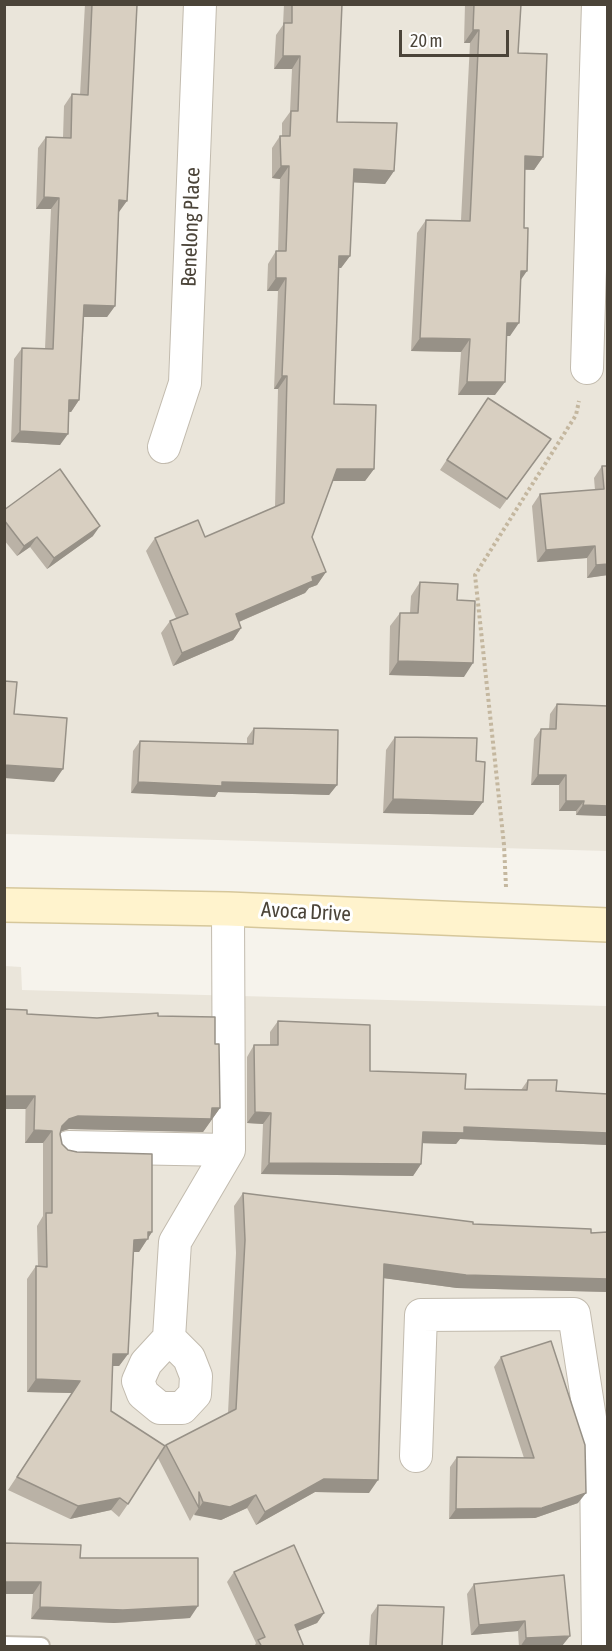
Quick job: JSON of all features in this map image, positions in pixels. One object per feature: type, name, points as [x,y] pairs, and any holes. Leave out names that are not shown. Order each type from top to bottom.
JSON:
[{"type":"main road","name":"Avoca Drive","points":[[4,905],[228,909],[608,925]]},
{"type":"street","name":"Benelong Place","points":[[164,447],[184,383],[200,4]]},
{"type":"street","points":[[587,368],[598,4]]},
{"type":"street","points":[[169,1338],[175,1242],[229,1150],[228,909]]},
{"type":"street","points":[[69,1147],[229,1150]]},
{"type":"street","points":[[416,1456],[421,1315],[574,1314],[596,1457],[598,1647]]},
{"type":"lane","points":[[4,1645],[41,1647]]},
{"type":"path","points":[[504,845],[475,575],[576,415],[587,368]]},
{"type":"shaded area","points":[[5,5],[607,5],[607,851],[5,834]]},
{"type":"shaded area","points":[[5,966],[21,967],[22,990],[607,1006],[607,1646],[5,1646]]},
{"type":"building","points":[[92,4],[137,5],[127,201],[119,200],[115,306],[84,305],[79,400],[69,400],[68,434],[20,431],[22,348],[53,349],[59,198],[44,197],[46,137],[71,138],[72,94],[88,95]]},
{"type":"building","points":[[292,4],[342,4],[337,122],[397,123],[394,171],[354,169],[350,256],[339,256],[334,404],[376,405],[374,469],[337,469],[312,537],[326,572],[312,577],[313,581],[236,614],[241,628],[182,653],[170,621],[188,614],[155,538],[198,520],[205,537],[284,503],[287,376],[282,376],[286,278],[276,278],[276,251],[286,251],[289,166],[281,166],[280,136],[290,136],[291,111],[298,111],[300,56],[283,56],[284,23],[292,23]]},
{"type":"building","points":[[474,4],[521,4],[518,53],[547,54],[543,157],[525,156],[524,228],[528,228],[527,271],[521,271],[519,323],[507,323],[505,382],[467,382],[470,339],[420,338],[426,220],[470,221],[479,30],[473,30]]},
{"type":"building","points":[[488,398],[551,439],[507,499],[447,460]]},
{"type":"building","points":[[602,466],[608,466],[608,564],[596,565],[595,546],[546,550],[540,494],[604,489]]},
{"type":"building","points":[[60,469],[100,526],[54,558],[37,537],[24,546],[4,520],[4,510]]},
{"type":"building","points":[[420,582],[458,584],[457,600],[475,601],[473,663],[398,661],[400,613],[418,613]]},
{"type":"building","points":[[4,681],[17,682],[14,714],[67,718],[63,769],[4,765]]},
{"type":"building","points":[[557,704],[608,706],[608,806],[583,805],[584,801],[566,801],[566,775],[538,775],[541,729],[556,729]]},
{"type":"building","points":[[254,728],[338,730],[337,785],[222,782],[222,786],[138,782],[140,741],[253,744]]},
{"type":"building","points":[[395,737],[477,738],[476,761],[485,762],[483,802],[393,799]]},
{"type":"building","points":[[4,1009],[27,1010],[27,1014],[97,1018],[158,1013],[158,1016],[215,1017],[215,1044],[219,1044],[220,1108],[212,1108],[211,1119],[78,1116],[69,1119],[62,1126],[60,1134],[62,1144],[68,1150],[77,1152],[152,1154],[152,1232],[148,1232],[148,1239],[134,1240],[128,1354],[113,1354],[111,1411],[165,1446],[128,1504],[120,1498],[78,1506],[17,1477],[80,1381],[36,1379],[36,1266],[47,1267],[46,1213],[52,1213],[52,1131],[34,1130],[35,1096],[4,1096]]},
{"type":"building","points":[[278,1021],[370,1025],[370,1071],[466,1074],[465,1089],[527,1090],[528,1080],[557,1080],[556,1091],[608,1094],[608,1133],[464,1127],[464,1133],[423,1132],[421,1164],[269,1163],[271,1113],[255,1112],[254,1045],[278,1045]]},
{"type":"building","points":[[243,1193],[473,1222],[473,1224],[591,1229],[591,1233],[608,1232],[608,1279],[466,1275],[384,1264],[378,1480],[324,1479],[265,1512],[256,1495],[230,1507],[203,1502],[199,1492],[199,1508],[166,1445],[236,1409],[245,1240]]},
{"type":"building","points":[[551,1341],[585,1445],[586,1493],[542,1508],[456,1509],[457,1457],[534,1458],[501,1357]]},
{"type":"building","points":[[4,1543],[81,1545],[80,1558],[198,1558],[198,1606],[123,1610],[40,1607],[41,1582],[4,1582]]},
{"type":"building","points":[[294,1545],[324,1613],[295,1625],[304,1647],[262,1647],[258,1640],[265,1637],[234,1572]]},
{"type":"building","points":[[564,1575],[570,1636],[526,1638],[525,1621],[479,1625],[474,1584]]},
{"type":"building","points":[[378,1605],[444,1607],[442,1647],[376,1647]]}]
